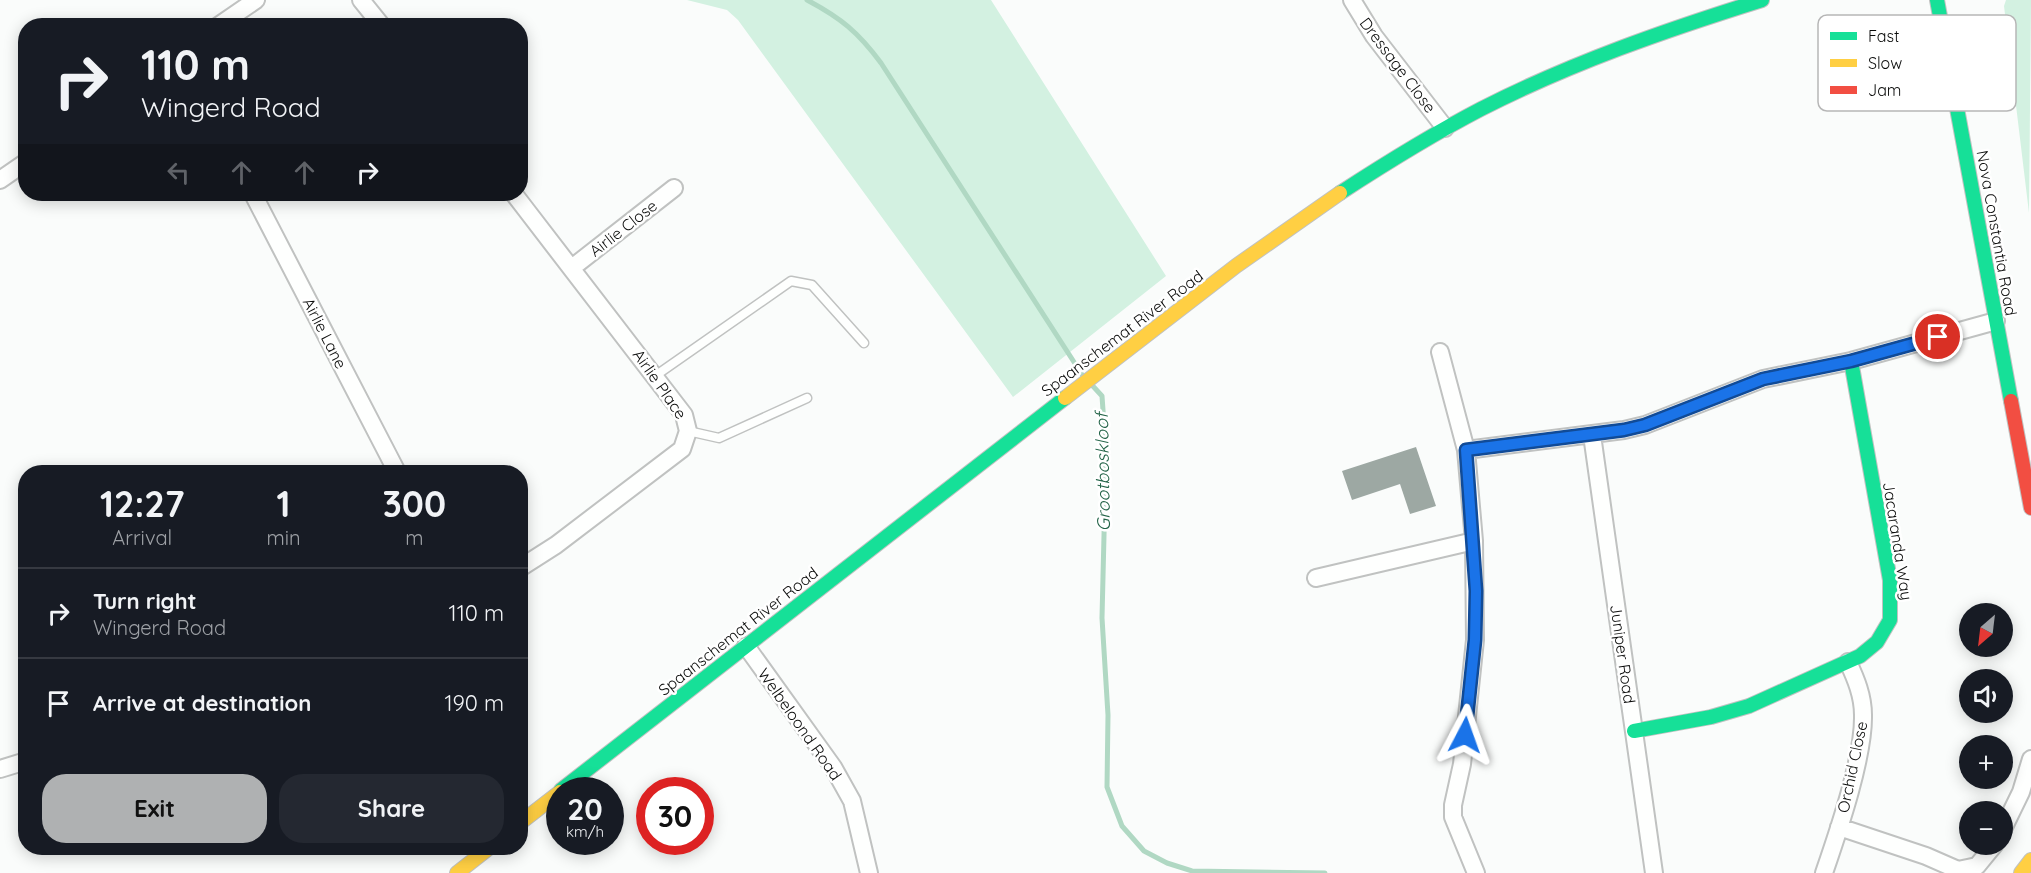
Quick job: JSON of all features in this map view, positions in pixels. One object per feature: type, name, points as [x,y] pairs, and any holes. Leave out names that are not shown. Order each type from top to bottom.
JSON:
[{"type":"main road","name":"Spaanschemat River Road","points":[[578,777],[1078,387],[1273,239],[1352,186],[1445,128],[1524,89],[1604,54],[1761,0]]},
{"type":"main road","name":"Nova Constantia Road","points":[[1937,0],[1940,15]]},
{"type":"main road","name":"Nova Constantia Road","points":[[1957,111],[2031,508]]},
{"type":"main road","name":"Jacaranda Way","points":[[1634,731],[1711,717],[1749,706],[1848,662],[1865,652],[1882,635],[1890,620],[1892,603],[1851,361]]},
{"type":"main road","name":"Spaanschemat River Road","points":[[528,817],[546,802]]},
{"type":"main road","points":[[457,873],[480,855]]},
{"type":"main road","points":[[2021,873],[2031,860]]},
{"type":"street","points":[[230,18],[256,0]]},
{"type":"street","points":[[362,0],[376,18]]},
{"type":"street","name":"Dressage Close","points":[[1352,0],[1374,36],[1445,128]]},
{"type":"street","points":[[0,180],[18,168]]},
{"type":"street","name":"Airlie Close","points":[[573,267],[674,188]]},
{"type":"street","name":"Airlie Lane","points":[[257,201],[393,465]]},
{"type":"street","name":"Airlie Place","points":[[520,201],[573,267],[684,415],[688,432],[682,449],[556,545],[528,563]]},
{"type":"street","points":[[1466,450],[1592,435],[1645,425],[1763,379],[1851,361],[1996,321]]},
{"type":"street","points":[[1440,352],[1466,450],[1474,541],[1475,640],[1462,764],[1453,805],[1453,817],[1476,873]]},
{"type":"street","name":"Juniper Road","points":[[1592,435],[1654,873]]},
{"type":"street","points":[[1316,578],[1474,541]]},
{"type":"street","name":"Welbeloond Road","points":[[746,646],[834,767],[852,801],[869,873]]},
{"type":"street","name":"Orchid Close","points":[[1824,873],[1839,827],[1858,751],[1863,716],[1859,690],[1848,662]]},
{"type":"street","points":[[2013,808],[2021,792],[2031,759]]},
{"type":"street","points":[[0,769],[18,763]]},
{"type":"street","points":[[1839,827],[1926,856],[1958,870],[1977,866],[1986,855]]},
{"type":"lane","points":[[655,376],[790,281],[812,285],[864,343]]},
{"type":"lane","points":[[688,432],[719,438],[807,398]]},
{"type":"green space","points":[[687,0],[991,0],[1166,276],[1013,397],[738,20],[727,10]]},
{"type":"green space","points":[[2006,0],[2031,0],[2029,213],[2016,105],[2016,15],[2005,15]]},
{"type":"building","points":[[1416,447],[1436,506],[1410,514],[1400,484],[1352,500],[1342,471]]},
{"type":"waterway","name":"Grootboskloof","points":[[807,0],[848,27],[881,63],[1083,376]]},
{"type":"waterway","name":"Grootboskloof","points":[[1091,384],[1102,396],[1106,453],[1102,618],[1108,715],[1107,787],[1122,826],[1144,851],[1167,863],[1192,871],[1325,873]]},
{"type":"traffic: fast","points":[[1340,193],[1427,139],[1515,92],[1619,48],[1762,0]]},
{"type":"traffic: fast","points":[[1937,0],[1940,15]]},
{"type":"traffic: fast","points":[[1957,111],[2011,401]]},
{"type":"traffic: fast","points":[[1634,731],[1711,717],[1749,706],[1860,656],[1877,642],[1890,620],[1890,580],[1851,361]]},
{"type":"traffic: fast","points":[[578,777],[1065,398]]},
{"type":"traffic: slow","points":[[1065,398],[1236,266],[1340,193]]},
{"type":"traffic: slow","points":[[528,817],[546,803]]},
{"type":"traffic: slow","points":[[457,873],[480,855]]},
{"type":"traffic: slow","points":[[2021,873],[2031,860]]},
{"type":"traffic: jam","points":[[2011,401],[2031,508]]},
{"type":"route","points":[[1465,735],[1475,640],[1476,591],[1466,450],[1592,435],[1645,425],[1763,379],[1851,361],[1938,337]]}]
